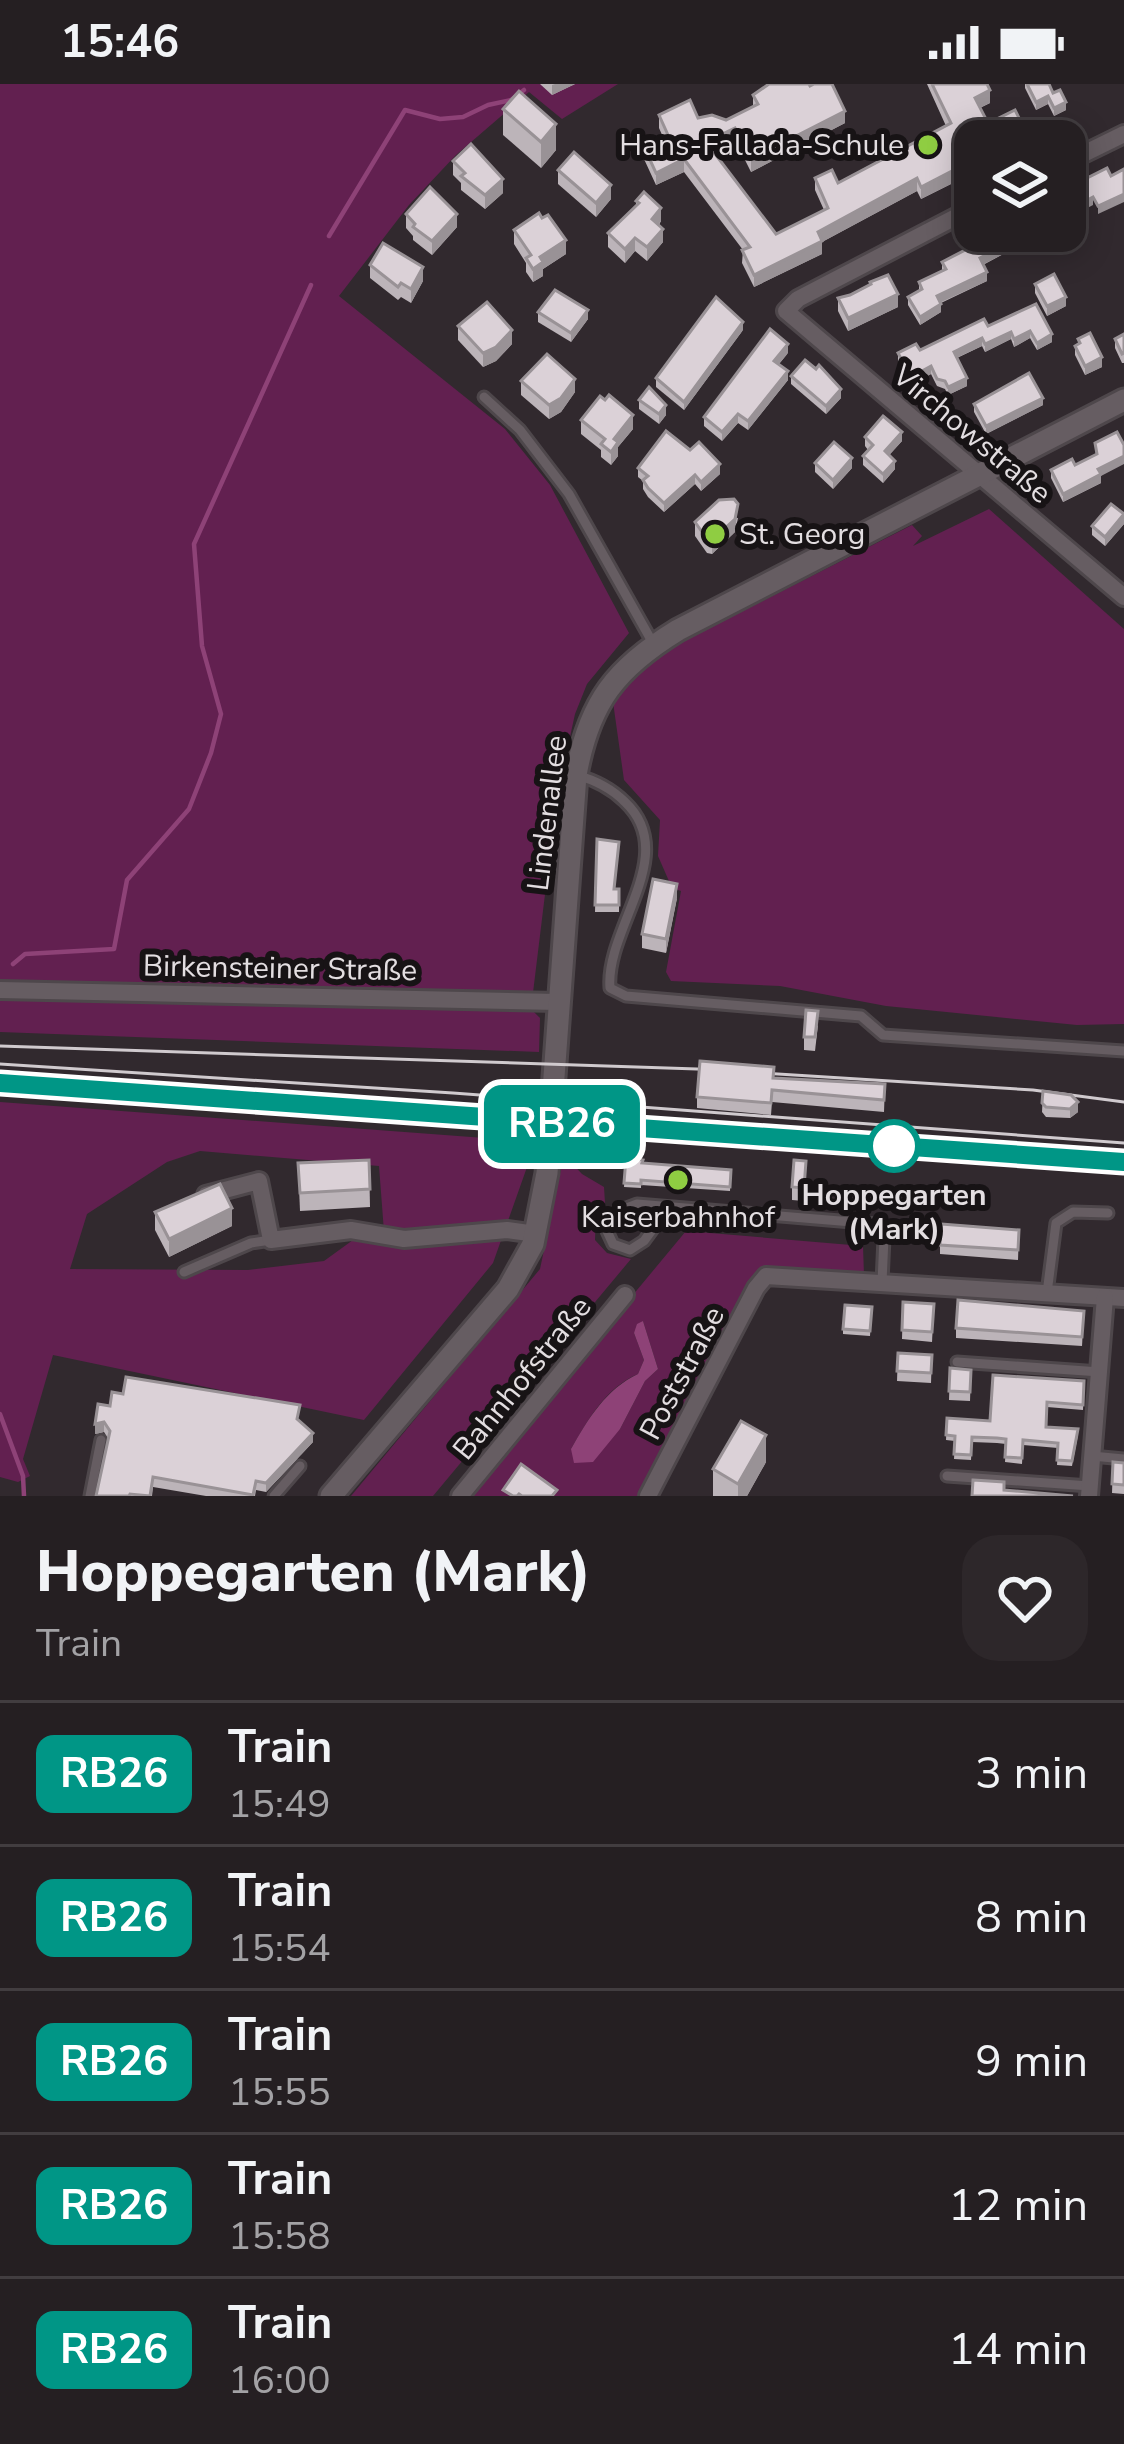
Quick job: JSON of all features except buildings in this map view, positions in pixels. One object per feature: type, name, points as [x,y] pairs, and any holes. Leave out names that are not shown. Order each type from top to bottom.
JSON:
[{"type":"street","points":[[1086,153],[1124,134]]},
{"type":"street","name":"Virchowstraße","points":[[954,218],[799,299],[785,311],[1124,597]]},
{"type":"street","name":"Lindenallee","points":[[331,1496],[508,1289],[536,1234],[547,1173],[576,775],[583,739],[617,675],[654,645],[1124,400]]},
{"type":"street","name":"Birkensteiner Straße","points":[[0,990],[558,1002]]},
{"type":"street","points":[[191,1202],[217,1190],[259,1181],[272,1240],[351,1230],[404,1239],[507,1230],[536,1234]]},
{"type":"street","name":"Poststraße","points":[[648,1496],[766,1276],[882,1282]]},
{"type":"street","points":[[882,1282],[1115,1298],[1100,1372],[1089,1491]]},
{"type":"street","name":"Bahnhofstraße","points":[[460,1496],[625,1295]]},
{"type":"lane","points":[[484,397],[520,430],[569,494],[654,645]]},
{"type":"lane","points":[[576,775],[618,795],[632,808],[645,835],[645,860],[609,969],[610,988],[647,1000],[861,1016],[883,1035],[1124,1051]]},
{"type":"lane","points":[[669,1207],[644,1241],[630,1250],[613,1244],[607,1231],[608,1215],[637,1204],[876,1224],[884,1238],[882,1282]]},
{"type":"lane","points":[[1048,1293],[1056,1223],[1073,1212],[1108,1213]]},
{"type":"lane","points":[[184,1272],[251,1243],[272,1240]]},
{"type":"lane","points":[[957,1362],[1100,1372]]},
{"type":"lane","points":[[90,1496],[101,1440]]},
{"type":"lane","points":[[1092,1456],[1124,1459]]},
{"type":"lane","points":[[274,1496],[300,1466]]},
{"type":"lane","points":[[947,1475],[1089,1491]]},
{"type":"shaded area","points":[[0,84],[618,84],[562,119],[529,92],[456,155],[409,205],[339,296],[505,429],[550,485],[629,633],[587,684],[575,714],[557,796],[531,1009],[540,1018],[539,1052],[0,1032]]},
{"type":"shaded area","points":[[989,509],[1124,629],[1124,1024],[1077,1025],[886,1006],[780,986],[671,981],[666,972],[681,891],[672,888],[658,856],[660,820],[624,780],[613,702],[623,683],[652,657],[912,525],[922,536],[913,546]]},
{"type":"shaded area","points":[[0,1102],[498,1139],[532,1153],[493,1263],[364,1420],[53,1355],[23,1459],[30,1476],[18,1482],[0,1477]],"holes":[[[200,1151],[379,1166],[385,1245],[353,1240],[324,1261],[248,1270],[70,1269],[87,1214],[167,1162]]]},
{"type":"shaded area","points":[[564,1155],[604,1187],[605,1203],[596,1214],[595,1240],[607,1253],[631,1259],[433,1496],[351,1496],[540,1269]]},
{"type":"shaded area","points":[[686,1231],[863,1246],[864,1275],[763,1268],[755,1274],[638,1496],[466,1496]],"holes":[[[643,1321],[658,1369],[645,1381],[620,1429],[571,1449],[607,1396],[638,1374],[644,1360],[634,1333]]]},
{"type":"shaded area","points":[[643,1321],[658,1369],[645,1381],[620,1429],[593,1462],[574,1463],[571,1449],[591,1416],[607,1396],[638,1374],[644,1360],[634,1333]]},
{"type":"waterway","points":[[329,236],[405,110],[440,119],[463,117],[511,100],[524,90]]},
{"type":"waterway","points":[[13,964],[25,954],[114,949],[127,880],[189,809],[221,714],[202,646],[194,544],[311,285]]},
{"type":"waterway","points":[[0,1414],[23,1476],[24,1496]]},
{"type":"tram line","points":[[0,1046],[697,1069],[1033,1090],[1124,1102]]},
{"type":"tram line","points":[[0,1064],[1124,1143]]},
{"type":"railway","points":[[0,1083],[1124,1162]]},
{"type":"train","name":"RB26","points":[[0,1083],[1124,1162]]},
{"type":"place","name":"Hans-Fallada-Schule","points":[[928,145]]},
{"type":"place","name":"St. Georg","points":[[715,534]]},
{"type":"place","name":"Hoppegarten (Mark)","points":[[894,1146]]},
{"type":"place","name":"Kaiserbahnhof","points":[[678,1180]]}]
